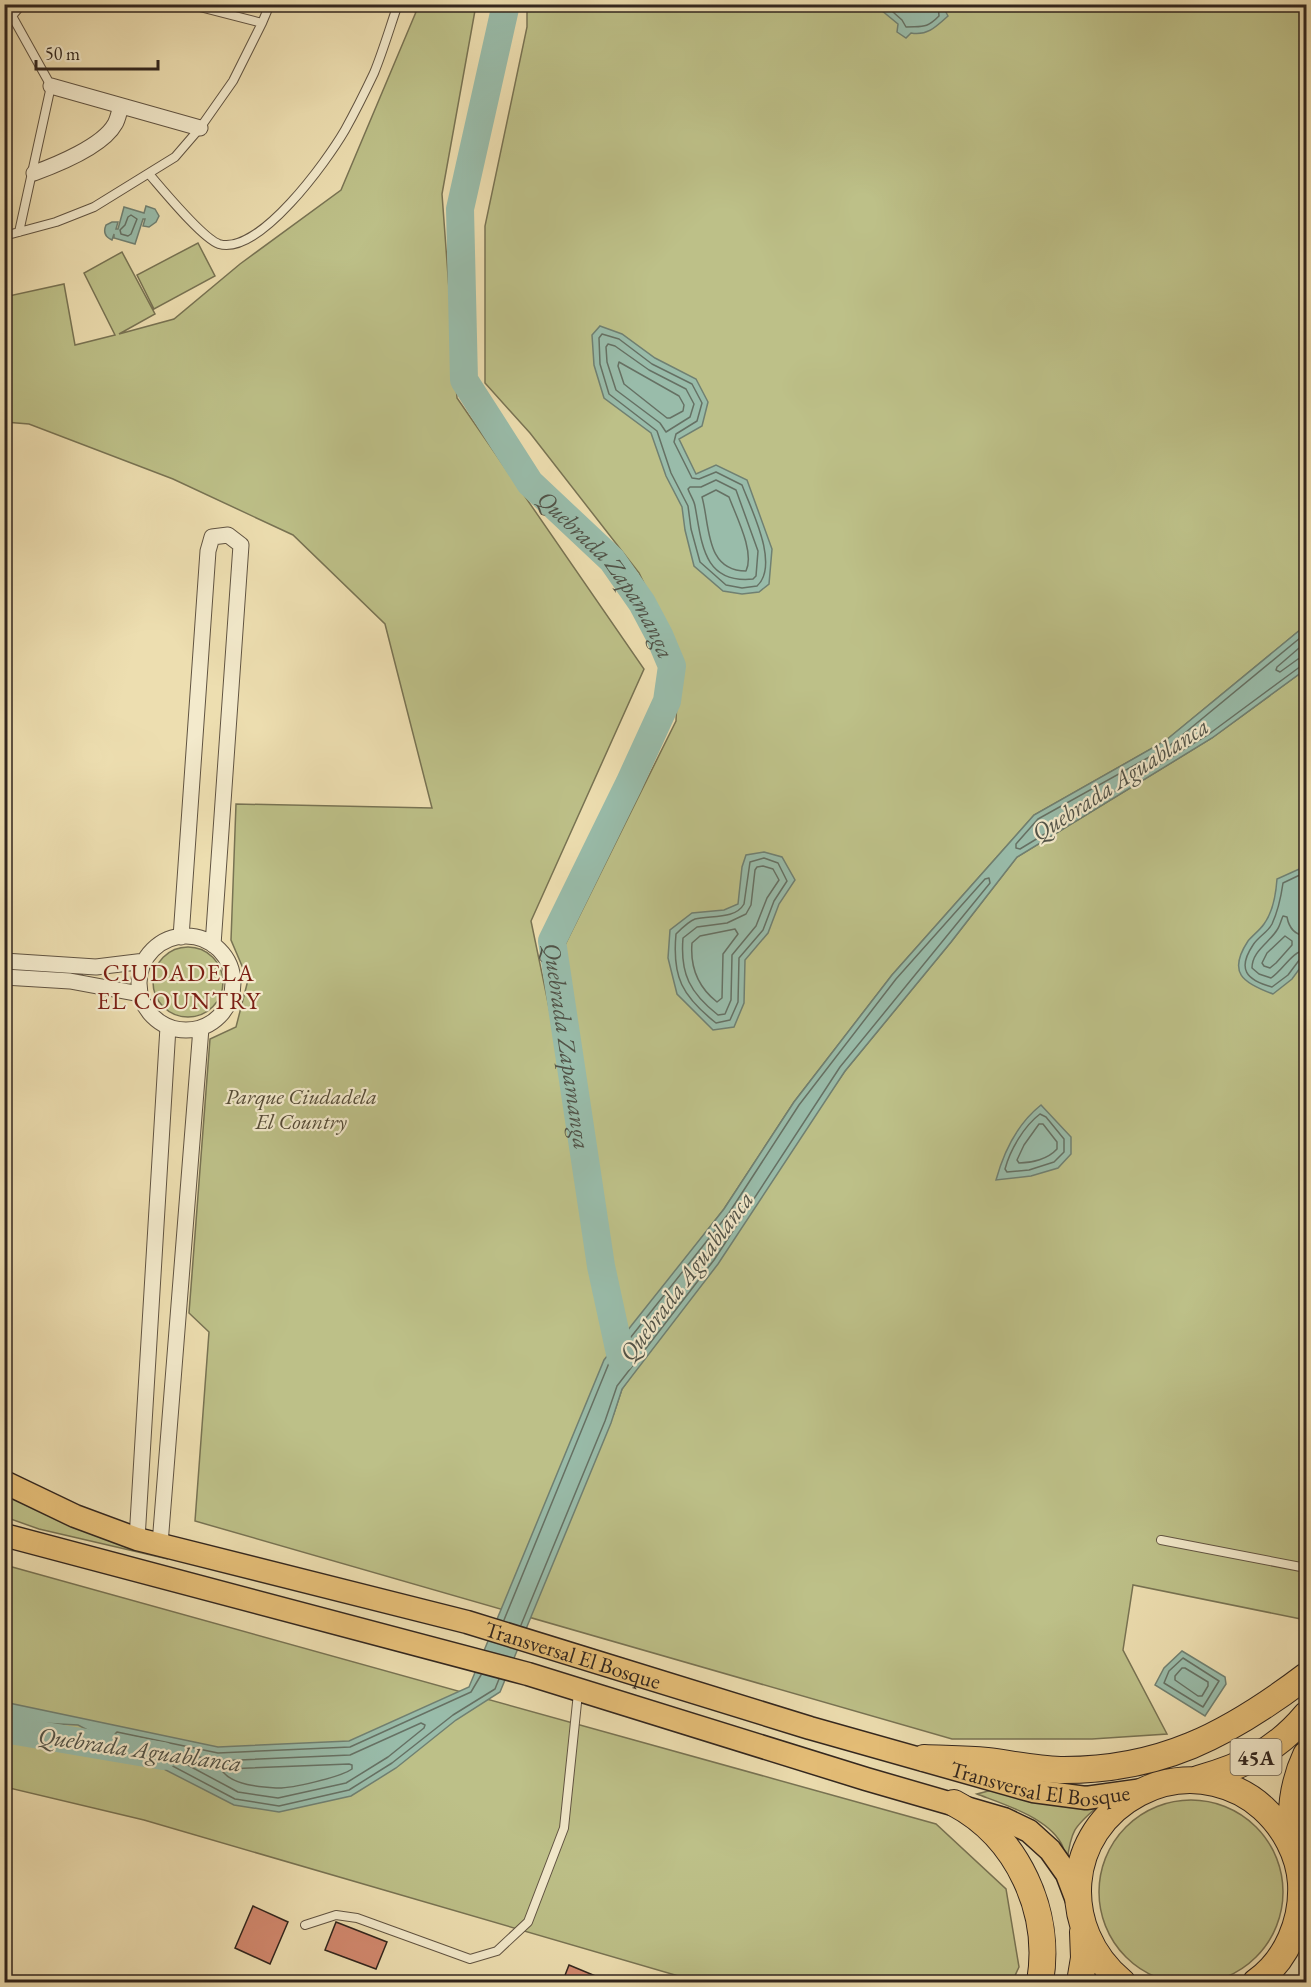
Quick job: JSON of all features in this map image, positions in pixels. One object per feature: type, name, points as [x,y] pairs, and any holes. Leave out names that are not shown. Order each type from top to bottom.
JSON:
[{"type":"highway","points":[[924,1758],[984,1761],[1058,1770],[1152,1760],[1197,1744],[1232,1726],[1266,1706],[1306,1676]]},
{"type":"highway","name":"45A","points":[[1195,1780],[1223,1772],[1274,1747],[1306,1714]]},
{"type":"highway","name":"45A","points":[[1293,1849],[1292,1803],[1297,1776],[1306,1755]]},
{"type":"highway","points":[[1080,1983],[1084,1958],[1080,1915],[1080,1869],[1093,1836],[1116,1808],[1146,1789],[1170,1782],[1195,1780],[1235,1790],[1260,1805],[1279,1825],[1293,1849],[1298,1864],[1301,1888],[1295,1928],[1281,1957],[1256,1983]]},
{"type":"highway","points":[[954,1803],[971,1812],[988,1827],[1011,1853],[1028,1883],[1041,1927],[1040,1983]]},
{"type":"highway","points":[[1080,1915],[1097,1957],[1122,1983]]},
{"type":"main road","name":"Transversal El Bosque","points":[[4,1482],[75,1516],[137,1539],[467,1622],[810,1728],[924,1758],[1033,1791],[1068,1797],[1101,1797],[1146,1789]]},
{"type":"main road","name":"Transversal El Bosque","points":[[4,1535],[458,1654],[1004,1819],[1018,1824],[1035,1835],[1060,1862],[1080,1915]]},
{"type":"street","points":[[51,86],[200,128]]},
{"type":"street","points":[[34,173],[72,158],[93,144],[114,126],[122,106]]},
{"type":"street","points":[[182,937],[208,551],[212,537],[228,535],[241,545],[213,945]]},
{"type":"street","points":[[182,937],[204,940],[213,945],[228,963],[232,973],[231,996],[220,1015],[201,1028],[190,1030],[168,1027],[150,1014],[140,994],[139,982],[145,961],[160,944],[182,937]]},
{"type":"street","points":[[4,961],[96,967],[145,961]]},
{"type":"street","points":[[4,977],[70,981],[140,994]]},
{"type":"street","points":[[137,1539],[168,1027]]},
{"type":"street","points":[[160,1544],[201,1028]]},
{"type":"lane","points":[[20,232],[51,86],[8,18],[22,4]]},
{"type":"lane","points":[[188,4],[262,23]]},
{"type":"lane","points":[[4,236],[56,222],[94,207],[175,156],[200,128],[233,81],[270,4]]},
{"type":"lane","points":[[149,174],[210,240],[232,246],[246,241],[291,203],[334,148],[374,72],[398,4]]},
{"type":"lane","points":[[1161,1540],[1306,1568]]},
{"type":"lane","points":[[305,1925],[336,1915],[357,1918],[470,1959],[497,1951],[528,1922],[564,1828],[578,1691]]},
{"type":"green space","name":"Parque Ciudadela El Country","points":[[395,5],[476,5],[442,194],[457,398],[644,669],[531,921],[602,1261],[564,947],[676,721],[679,655],[639,573],[530,433],[485,383],[485,226],[527,27],[527,5],[1306,5],[1306,625],[1165,741],[1034,815],[892,975],[794,1102],[724,1209],[623,1339],[605,1282],[618,1342],[613,1416],[622,1389],[845,1071],[951,942],[1017,857],[1212,738],[1306,669],[1306,1620],[1133,1585],[1123,1650],[1167,1734],[1092,1739],[952,1739],[195,1521],[209,1332],[189,1313],[210,1039],[236,1027],[248,980],[231,940],[236,804],[432,808],[385,624],[293,535],[173,479],[29,424],[5,422],[4,297],[64,284],[75,345],[115,335],[84,273],[122,252],[155,314],[119,334],[174,319],[240,264],[341,190],[416,12]]},
{"type":"green space","points":[[198,243],[215,276],[154,309],[137,275]]},
{"type":"green space","points":[[188,947],[201,950],[213,957],[220,969],[223,982],[220,995],[213,1007],[201,1014],[188,1017],[175,1014],[163,1007],[156,995],[153,982],[156,969],[163,957],[175,950]]},
{"type":"green space","points":[[5,1489],[168,1559],[39,1529],[5,1517]]},
{"type":"green space","points":[[5,1565],[936,1824],[1006,1889],[1019,1967],[1012,1982],[699,1982],[144,1820],[5,1787]]},
{"type":"green space","points":[[992,1790],[1043,1803],[1096,1808],[1075,1830],[1067,1861],[1061,1843],[1045,1826],[1011,1807],[977,1794]]},
{"type":"green space","points":[[1191,1800],[1209,1801],[1226,1807],[1242,1815],[1256,1827],[1268,1841],[1276,1857],[1282,1874],[1282,1910],[1276,1927],[1268,1943],[1256,1957],[1242,1969],[1226,1977],[1209,1983],[1191,1984],[1173,1983],[1156,1977],[1140,1969],[1126,1957],[1114,1943],[1106,1927],[1100,1910],[1099,1892],[1100,1874],[1106,1857],[1114,1841],[1126,1827],[1140,1815],[1156,1807],[1173,1801]]},
{"type":"water","points":[[875,5],[942,5],[948,16],[931,30],[917,34],[911,33],[906,38],[897,32],[898,24]]},
{"type":"water","points":[[146,206],[155,209],[159,216],[156,222],[149,227],[143,226],[145,219],[143,219],[135,244],[114,238],[114,234],[112,240],[106,236],[106,225],[118,222],[116,229],[118,229],[124,207],[144,213]]},
{"type":"water","points":[[600,326],[622,334],[655,358],[696,379],[708,402],[702,426],[679,439],[696,474],[716,465],[747,480],[772,549],[769,584],[759,592],[742,594],[723,591],[694,566],[682,507],[666,476],[651,433],[604,398],[594,365],[592,335]]},
{"type":"water","points":[[1306,625],[1306,669],[1212,738],[1017,857],[951,942],[845,1071],[718,1264],[622,1389],[611,1423],[500,1692],[456,1720],[396,1768],[351,1796],[279,1812],[234,1805],[78,1725],[5,1721],[4,1702],[218,1747],[349,1741],[469,1687],[604,1360],[724,1209],[794,1102],[892,975],[1034,815],[1165,741]]},
{"type":"water","points":[[764,852],[782,857],[795,880],[779,904],[768,933],[745,960],[744,1003],[734,1027],[713,1030],[677,994],[668,958],[670,930],[692,913],[724,910],[738,904],[742,867],[746,855]]},
{"type":"water","points":[[1306,866],[1306,887],[1300,895],[1302,920],[1306,924],[1306,960],[1292,979],[1273,994],[1246,981],[1241,975],[1239,961],[1248,941],[1270,914],[1277,879]]},
{"type":"water","points":[[1041,1105],[1071,1137],[1071,1154],[1058,1168],[1031,1176],[996,1180],[1003,1159],[1018,1129]]},
{"type":"water","points":[[1182,1651],[1225,1677],[1226,1684],[1205,1716],[1155,1685],[1164,1668]]},
{"type":"building","points":[[253,1906],[288,1922],[270,1964],[235,1948]]},
{"type":"building","points":[[336,1922],[387,1942],[376,1969],[325,1950]]},
{"type":"building","points":[[569,1965],[610,1982],[610,1983],[562,1983]]},
{"type":"waterway","name":"Quebrada Zapamanga","points":[[506,4],[460,209],[464,380],[530,483],[612,560],[642,603],[672,666],[667,701],[552,941],[601,1266],[621,1358]]},
{"type":"waterway","name":"Quebrada Aguablanca","points":[[4,1729],[163,1756]]},
{"type":"district","name":"CIUDADELA EL COUNTRY","points":[[179,986]]}]
